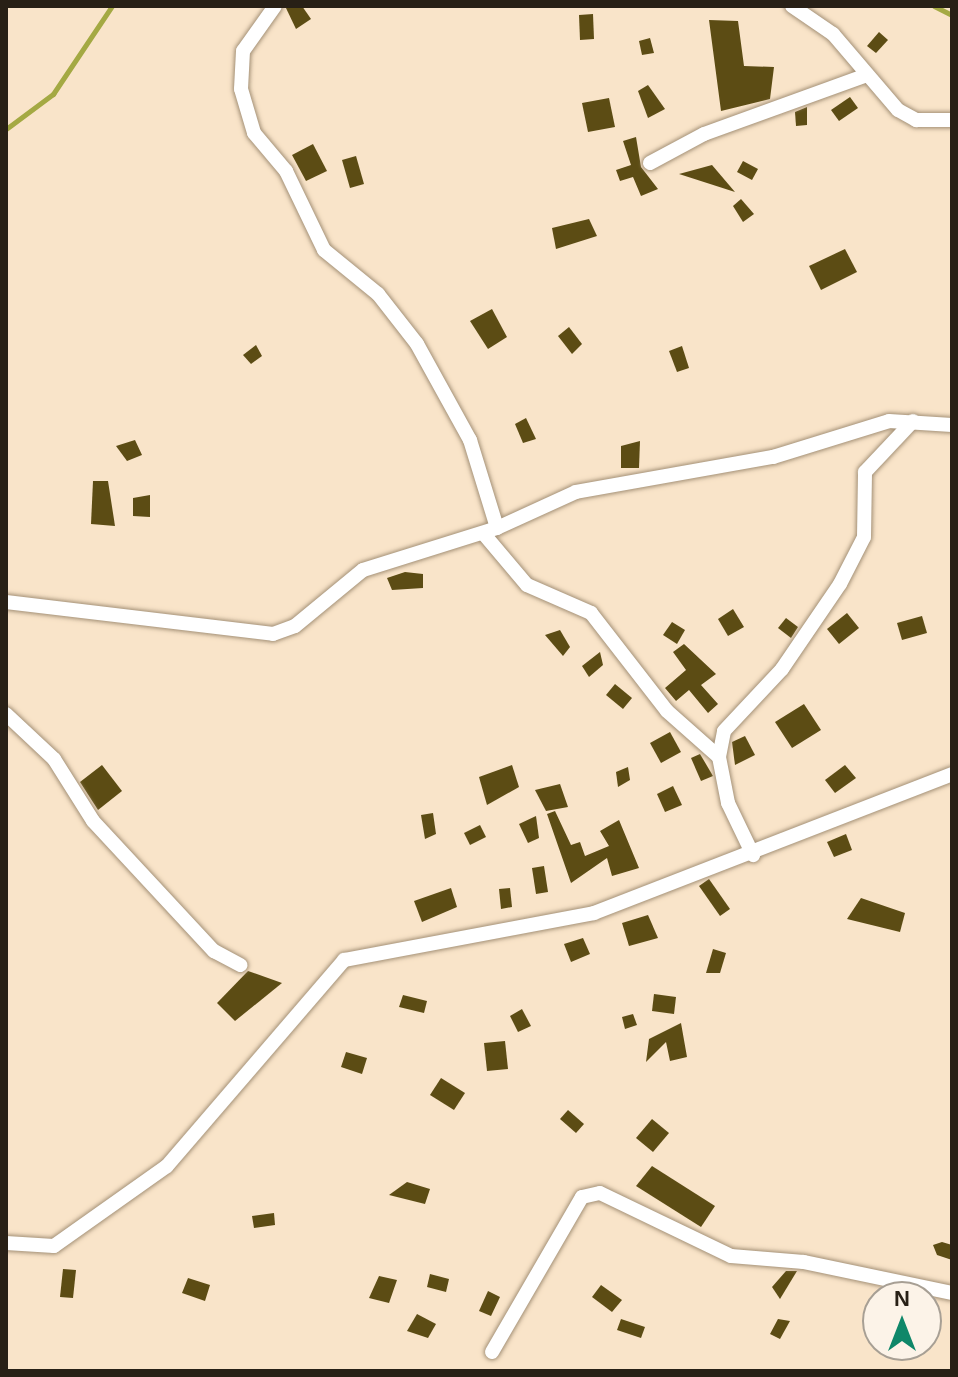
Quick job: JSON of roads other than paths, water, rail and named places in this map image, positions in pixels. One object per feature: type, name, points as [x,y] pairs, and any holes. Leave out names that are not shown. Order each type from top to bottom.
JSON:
[{"type":"street","points":[[275,6],[243,51],[241,89],[254,133],[286,171],[324,250],[378,294],[417,344],[470,440],[490,530],[527,585],[591,613],[667,711],[719,757]]},
{"type":"street","points":[[792,6],[833,34],[864,76],[916,120],[952,120]]},
{"type":"street","points":[[650,163],[704,134],[864,76]]},
{"type":"street","points":[[753,855],[728,803],[719,757],[724,731],[782,669],[840,584],[864,537],[865,472],[913,421]]},
{"type":"street","points":[[6,602],[273,634],[295,626],[363,570],[490,530],[576,492],[740,465],[861,427],[913,421],[952,425]]},
{"type":"street","points":[[6,714],[54,759],[93,821],[214,951],[240,965]]},
{"type":"street","points":[[6,1243],[54,1246],[167,1166],[344,960],[594,913],[753,855],[952,774]]},
{"type":"street","points":[[492,1352],[582,1197],[600,1193],[731,1256],[804,1262],[952,1293]]},
{"type":"waterway","points":[[6,129],[53,94],[112,6]]},
{"type":"waterway","points":[[934,6],[952,15]]}]
